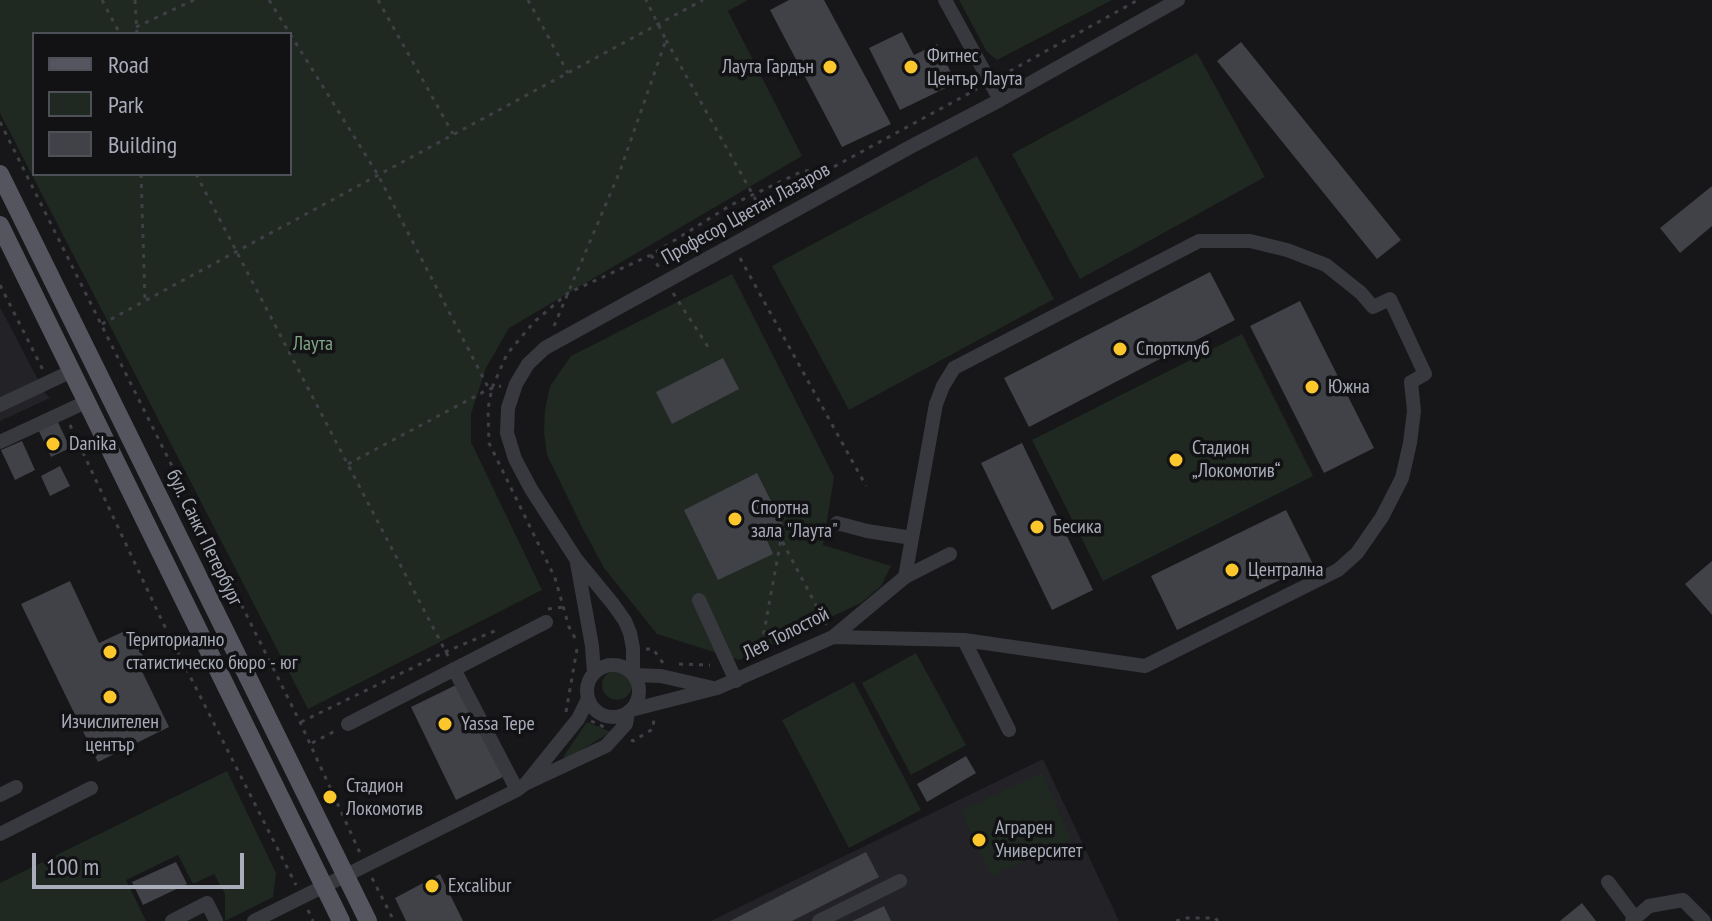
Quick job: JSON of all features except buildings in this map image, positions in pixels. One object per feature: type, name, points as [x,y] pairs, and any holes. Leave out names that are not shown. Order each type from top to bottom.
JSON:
[{"type":"main road","name":"бул. Санкт Петербург","points":[[0,174],[368,921]]},
{"type":"main road","points":[[0,225],[341,921]]},
{"type":"street","points":[[945,0],[1000,100]]},
{"type":"street","name":"Професор Цветан Лазаров","points":[[633,675],[633,648],[625,621],[576,559],[515,459],[507,433],[508,408],[516,384],[528,364],[545,348],[1178,0]]},
{"type":"street","points":[[833,637],[964,640],[1145,666],[1338,570],[1357,553],[1382,517],[1402,478],[1414,411],[1411,382],[1425,374],[1390,299],[1373,307],[1361,293],[1326,265],[1287,250],[1250,241],[1199,241],[954,368],[936,404],[905,577]]},
{"type":"street","points":[[0,405],[72,371]]},
{"type":"street","points":[[0,442],[88,401]]},
{"type":"street","points":[[837,523],[912,538]]},
{"type":"street","name":"Лев Толостой","points":[[629,711],[717,688],[833,637],[905,577],[950,554]]},
{"type":"street","name":"Професор Цветан Лазаров","points":[[576,559],[594,673]]},
{"type":"street","points":[[699,600],[736,681]]},
{"type":"street","points":[[348,724],[454,669],[542,617]]},
{"type":"street","points":[[964,640],[1009,730]]},
{"type":"street","points":[[254,921],[606,746],[626,724],[629,711],[638,697],[639,689],[633,675],[614,665],[594,673],[588,685],[588,699],[578,719],[521,787]]},
{"type":"street","points":[[454,669],[521,787]]},
{"type":"street","points":[[633,675],[658,676],[717,688]]},
{"type":"street","points":[[588,699],[604,716],[621,716],[629,711]]},
{"type":"street","points":[[0,795],[16,787]]},
{"type":"street","points":[[0,834],[91,788]]},
{"type":"street","points":[[819,921],[900,881]]},
{"type":"street","points":[[1608,882],[1634,920],[1649,906],[1683,900],[1704,921]]},
{"type":"street","points":[[172,921],[207,903],[216,921]]},
{"type":"path","points":[[102,0],[119,32]]},
{"type":"path","points":[[135,0],[137,32]]},
{"type":"path","points":[[136,27],[194,0]]},
{"type":"path","points":[[269,0],[289,32]]},
{"type":"path","points":[[378,0],[453,134]]},
{"type":"path","points":[[528,0],[568,73]]},
{"type":"path","points":[[646,0],[769,224]]},
{"type":"path","points":[[102,324],[703,0]]},
{"type":"path","points":[[656,704],[653,729],[633,741],[565,711],[578,643],[569,627],[555,578],[489,443],[488,409],[492,388],[507,354],[534,322],[568,293],[651,255],[731,205],[803,171],[828,170],[1138,0]]},
{"type":"path","points":[[292,37],[378,175],[489,389],[348,464]]},
{"type":"path","points":[[545,348],[620,171],[666,40]]},
{"type":"path","points":[[0,122],[311,744],[394,921]]},
{"type":"path","points":[[141,176],[145,301]]},
{"type":"path","points":[[197,176],[454,669]]},
{"type":"path","points":[[732,244],[866,486]]},
{"type":"path","points":[[651,255],[710,350]]},
{"type":"path","points":[[0,285],[49,382]]},
{"type":"path","points":[[65,412],[163,623],[313,921]]},
{"type":"path","points":[[757,671],[781,539],[833,637]]},
{"type":"path","points":[[542,617],[552,607],[564,607]]},
{"type":"path","points":[[300,722],[498,629]]},
{"type":"path","points":[[311,744],[348,724]]},
{"type":"path","points":[[1176,921],[1215,918],[1218,921]]},
{"type":"shaded area","points":[[0,307],[50,398],[0,421]]},
{"type":"shaded area","name":"Аграрен Университет","points":[[1043,759],[1119,921],[711,921]]},
{"type":"green space","name":"Лаута","points":[[0,0],[748,0],[728,11],[802,156],[509,328],[486,368],[471,414],[471,442],[542,590],[308,709],[33,176],[292,176],[292,32],[32,32],[32,175],[0,113]]},
{"type":"green space","points":[[959,0],[1112,0],[997,60],[987,52]]},
{"type":"green space","points":[[1197,53],[1265,177],[1080,279],[1012,154]]},
{"type":"green space","points":[[977,156],[1054,299],[849,410],[772,266]]},
{"type":"green space","points":[[732,274],[834,477],[823,545],[891,566],[881,586],[861,603],[739,660],[657,634],[604,568],[547,455],[544,432],[550,386],[571,356]]},
{"type":"green space","points":[[1242,334],[1313,476],[1103,581],[1032,440]]},
{"type":"green space","points":[[916,653],[966,745],[911,775],[862,683]]},
{"type":"green space","points":[[617,670],[628,674],[632,685],[628,696],[617,700],[606,696],[602,685],[606,674]]},
{"type":"green space","points":[[854,682],[921,810],[849,848],[782,720]]},
{"type":"green space","points":[[587,722],[611,732],[568,758],[563,757]]},
{"type":"green space","points":[[227,771],[276,873],[273,897],[225,921],[225,894],[214,874],[193,884],[178,855],[126,880],[146,921],[0,921],[0,883]]},
{"type":"green space","points":[[1042,772],[1071,840],[991,876],[961,811]]},
{"type":"place","name":"Лаута Гардън","points":[[830,67]]},
{"type":"place","name":"Фитнес Център Лаута","points":[[911,67]]},
{"type":"place","name":"Спортклуб","points":[[1120,349]]},
{"type":"place","name":"Южна","points":[[1312,387]]},
{"type":"place","name":"Danika","points":[[53,444]]},
{"type":"place","name":"Стадион „Локомотив“","points":[[1176,460]]},
{"type":"place","name":"Спортна зала \"Лаута\"","points":[[735,519]]},
{"type":"place","name":"Бесика","points":[[1037,527]]},
{"type":"place","name":"Централна","points":[[1232,570]]},
{"type":"place","name":"Териториално статистическо бюро - юг","points":[[110,652]]},
{"type":"place","name":"Изчислителен център","points":[[110,697]]},
{"type":"place","name":"Yassa Tepe","points":[[445,724]]},
{"type":"place","name":"Стадион Локомотив","points":[[330,797]]},
{"type":"place","name":"Аграрен Университет","points":[[979,840]]},
{"type":"place","name":"Excalibur","points":[[432,886]]}]
